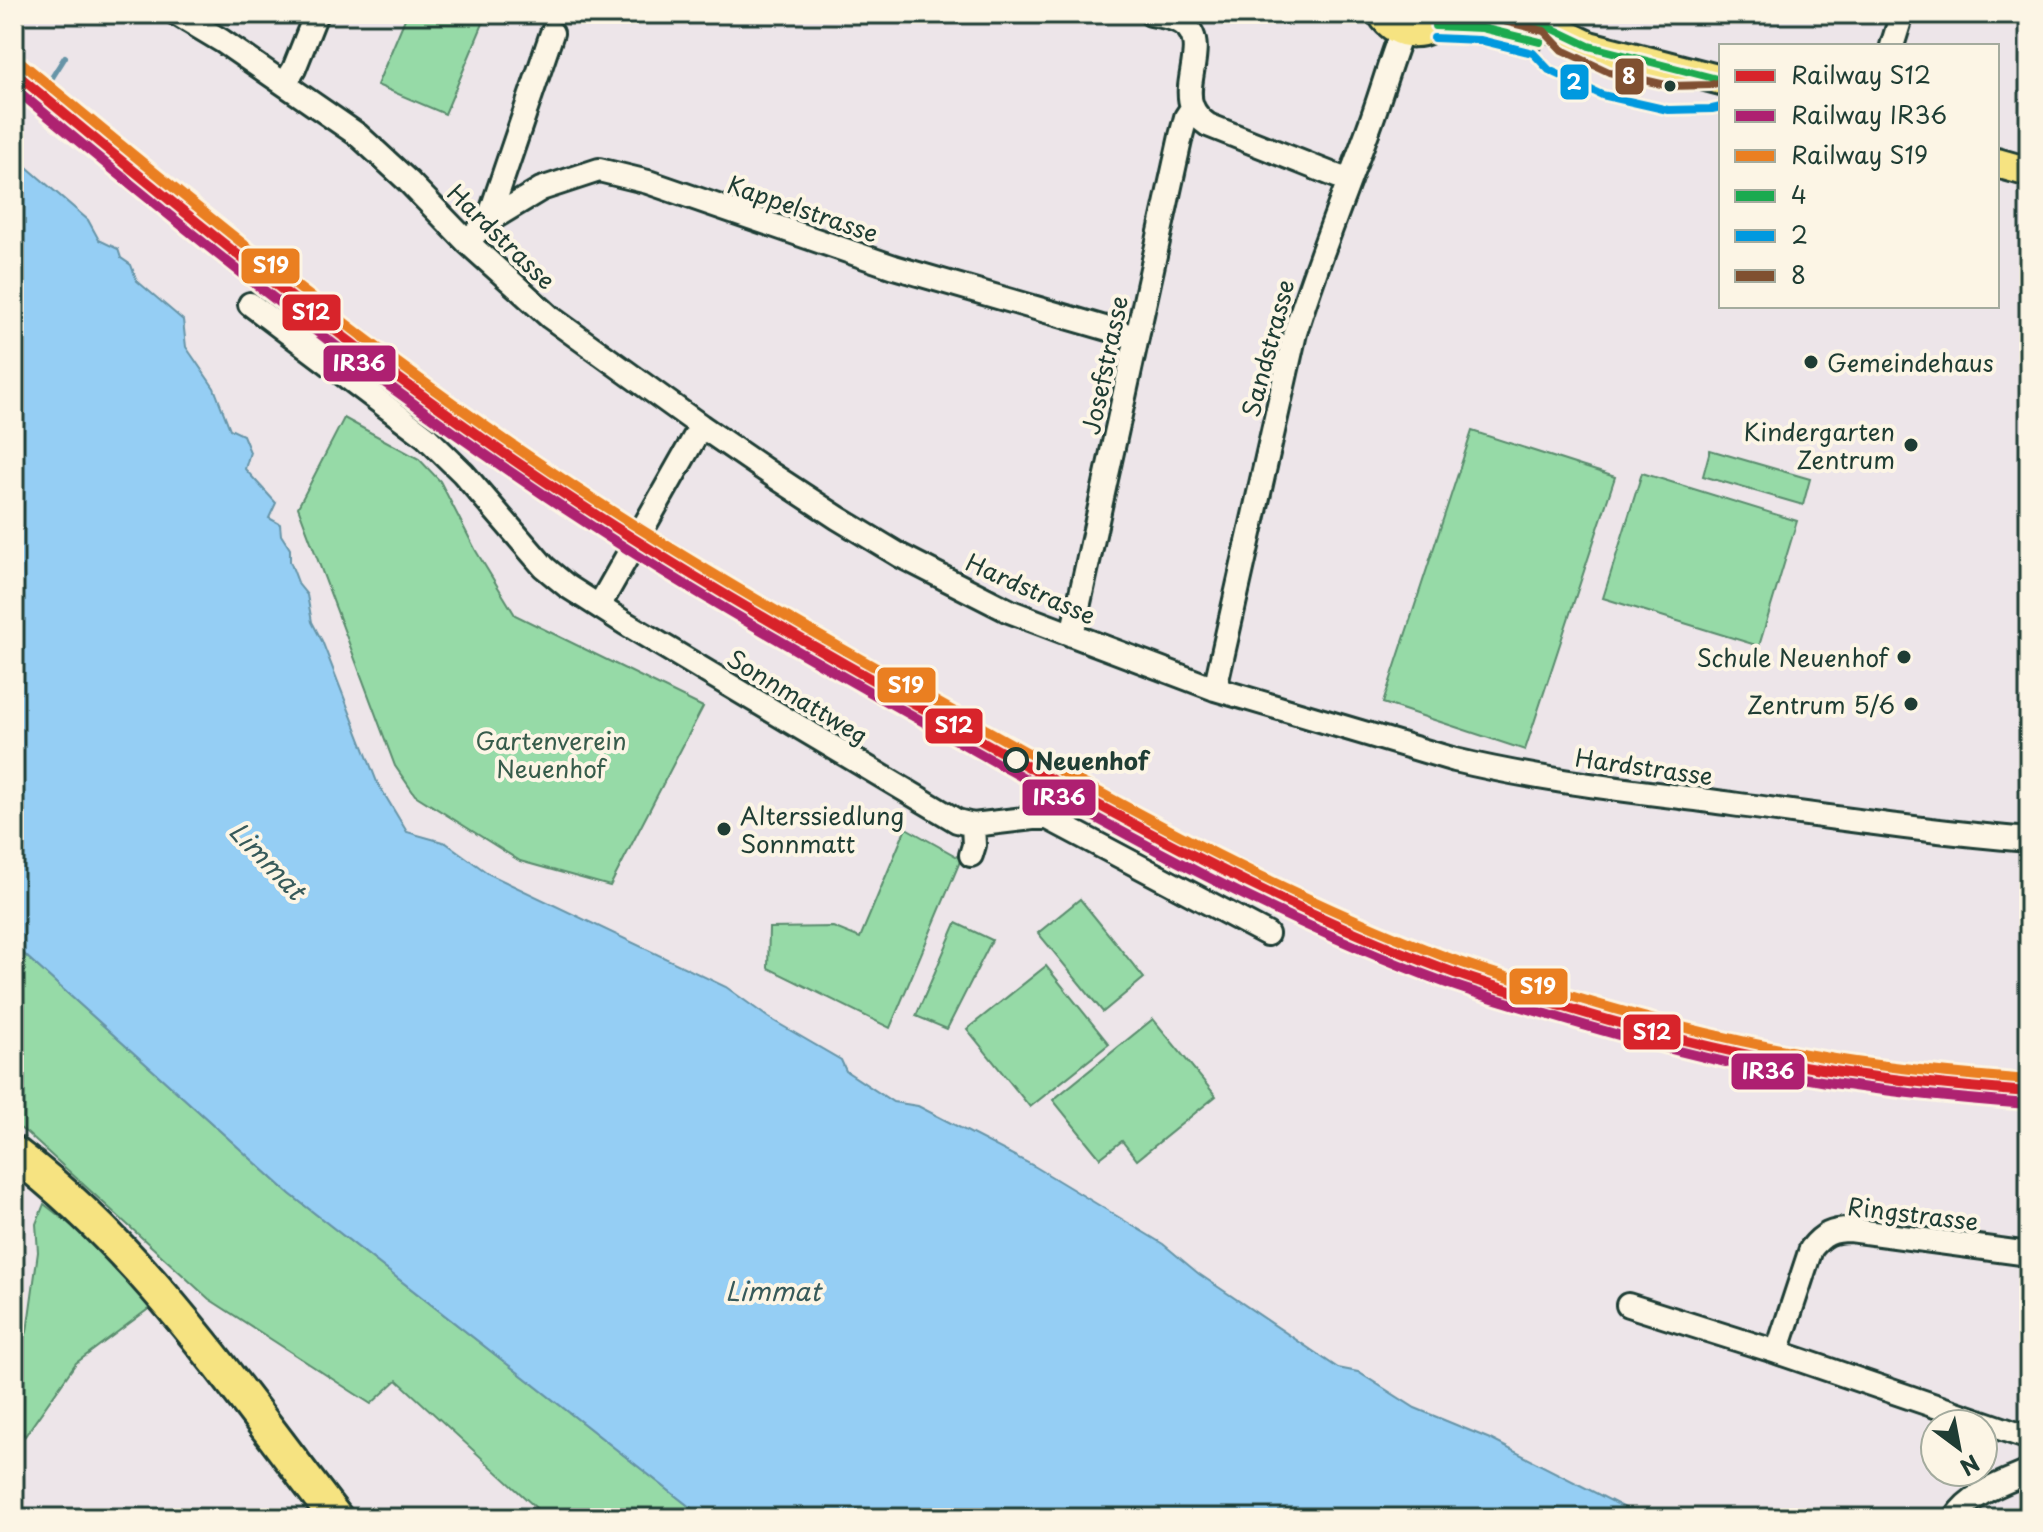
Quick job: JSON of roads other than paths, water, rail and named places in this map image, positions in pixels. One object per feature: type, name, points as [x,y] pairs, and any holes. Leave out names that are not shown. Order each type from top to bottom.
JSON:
[{"type":"highway","points":[[14,1153],[90,1218],[165,1298],[336,1518]]},
{"type":"main road","points":[[1503,14],[1547,26],[1589,46]]},
{"type":"main road","points":[[1392,23],[1413,33],[1424,31],[1440,20],[1540,42],[1589,46],[1719,79]]},
{"type":"main road","points":[[1999,164],[2029,172]]},
{"type":"street","name":"Hardstrasse","points":[[177,14],[222,41],[358,135],[538,308],[701,426],[838,518],[901,556],[1009,611],[1215,689],[1455,760],[1537,778],[2029,840]]},
{"type":"street","points":[[285,84],[316,14]]},
{"type":"street","name":"Josefstrasse","points":[[1072,635],[1186,117],[1192,108],[1189,98],[1194,39],[1180,21],[1151,14]]},
{"type":"street","points":[[1893,44],[1902,14]]},
{"type":"street","name":"Sandstrasse","points":[[1215,689],[1295,333],[1349,181],[1392,23]]},
{"type":"street","points":[[488,221],[552,33]]},
{"type":"street","points":[[1192,108],[1208,125],[1349,181]]},
{"type":"street","name":"Kappelstrasse","points":[[467,242],[488,221],[541,189],[599,170],[648,182],[894,267],[1136,337]]},
{"type":"street","name":"Sonnmattweg","points":[[250,304],[425,436],[463,473],[544,567],[567,586],[957,821],[973,825]]},
{"type":"street","points":[[599,606],[701,426]]},
{"type":"street","points":[[971,855],[973,825],[1048,818],[1267,934]]},
{"type":"street","name":"Ringstrasse","points":[[1777,1352],[1811,1249],[1820,1237],[1833,1230],[2029,1254]]},
{"type":"street","points":[[1628,1305],[2029,1438]]},
{"type":"street","points":[[1955,1518],[1963,1507],[1979,1496],[2029,1472]]},
{"type":"water","name":"Limmat","points":[[14,156],[88,220],[99,240],[118,249],[121,258],[131,265],[137,281],[183,320],[186,347],[214,388],[230,429],[243,435],[250,452],[245,469],[276,503],[269,518],[280,524],[299,585],[307,595],[312,622],[377,782],[407,832],[446,843],[489,874],[726,987],[769,1018],[841,1060],[846,1071],[893,1102],[918,1106],[1034,1166],[1163,1244],[1199,1274],[1338,1368],[1358,1372],[1415,1408],[1490,1439],[1627,1509],[1658,1514],[1664,1518],[704,1518],[290,1194],[14,945]]},
{"type":"waterway","points":[[48,84],[65,57]]},
{"type":"waterway","points":[[14,127],[17,123]]},
{"type":"rail line","name":"S19","points":[[22,63],[208,216],[335,315],[464,411],[581,491],[792,620],[1195,843],[1319,904],[1446,957],[1600,1005],[1700,1032],[1801,1053],[1907,1069],[2029,1080]]},
{"type":"rail line","name":"S12","points":[[14,72],[201,226],[328,325],[458,421],[576,502],[841,662],[1192,855],[1317,916],[1444,969],[1623,1024],[1798,1065],[1883,1078],[2029,1092]]},
{"type":"rail line","name":"IR36","points":[[14,88],[323,336],[450,430],[567,510],[783,643],[1192,869],[1316,929],[1444,982],[1623,1036],[1727,1063],[1833,1083],[2028,1104]]},
{"type":"place","name":"Gemeindehaus","points":[[1811,362]]},
{"type":"place","name":"Kindergarten Zentrum","points":[[1911,445]]},
{"type":"place","name":"Schule Neuenhof","points":[[1904,657]]},
{"type":"place","name":"Zentrum 5/6","points":[[1911,704]]},
{"type":"place","name":"Neuenhof","points":[[1016,760]]},
{"type":"place","name":"Alterssiedlung Sonnmatt","points":[[724,829]]},
{"type":"park label","name":"Gartenverein Neuenhof","points":[[551,754]]}]
